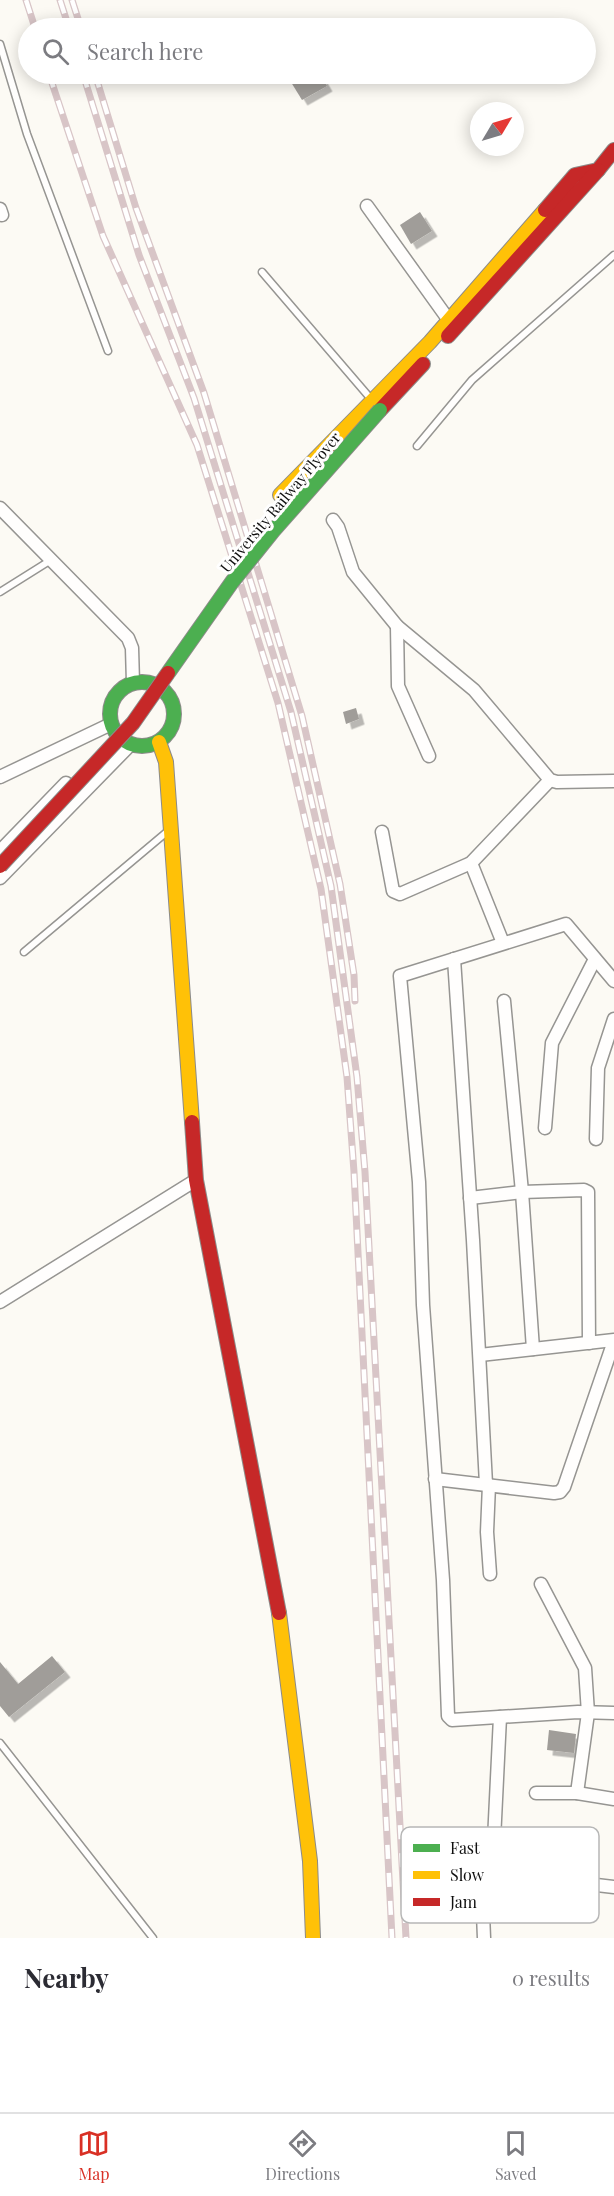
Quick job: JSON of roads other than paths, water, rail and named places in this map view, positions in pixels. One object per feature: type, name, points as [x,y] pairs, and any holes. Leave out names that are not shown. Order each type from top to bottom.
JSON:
[{"type":"street","name":"University Railway Flyover","points":[[0,866],[132,723],[232,582],[273,531],[614,150]]},
{"type":"street","points":[[280,495],[430,342],[576,174],[598,170]]},
{"type":"street","points":[[367,206],[448,319]]},
{"type":"street","points":[[0,508],[128,638],[132,648],[133,683]]},
{"type":"street","points":[[333,520],[338,527],[353,572],[397,626],[474,690],[550,780],[557,782],[614,781]]},
{"type":"street","points":[[397,626],[398,686],[429,756]]},
{"type":"street","points":[[149,682],[158,686],[171,700],[174,709],[171,728],[159,742],[140,747],[130,745],[113,728],[110,705],[121,689],[133,683],[149,682]]},
{"type":"street","points":[[2,774],[113,728]]},
{"type":"street","points":[[0,851],[113,728]]},
{"type":"street","points":[[159,742],[166,762],[196,1180],[285,1645],[310,1861],[313,1938]]},
{"type":"street","points":[[0,878],[130,745]]},
{"type":"street","points":[[382,832],[396,894],[471,862],[550,780]]},
{"type":"street","points":[[471,862],[503,943]]},
{"type":"street","points":[[614,981],[566,924],[400,976],[419,1182],[423,1305],[443,1580],[448,1716],[452,1720],[614,1713]]},
{"type":"street","points":[[454,959],[480,1355],[490,1574]]},
{"type":"street","points":[[545,1128],[552,1043],[595,959]]},
{"type":"street","points":[[504,1001],[522,1192],[533,1349]]},
{"type":"street","points":[[596,1140],[598,1068],[614,1019]]},
{"type":"street","points":[[0,1302],[196,1180]]},
{"type":"street","points":[[470,1198],[522,1192],[584,1190],[588,1192],[589,1343]]},
{"type":"street","points":[[435,1479],[560,1492],[614,1340],[480,1355]]},
{"type":"street","points":[[541,1584],[584,1660],[588,1713],[577,1792]]},
{"type":"street","points":[[495,1827],[500,1717]]},
{"type":"street","points":[[536,1792],[577,1792],[614,1799]]},
{"type":"street","points":[[599,1885],[614,1887]]},
{"type":"street","points":[[483,1923],[484,1938]]},
{"type":"lane","points":[[0,44],[27,134],[108,351]]},
{"type":"lane","points":[[417,447],[472,380],[614,255]]},
{"type":"lane","points":[[262,272],[372,400]]},
{"type":"lane","points":[[0,592],[51,559]]},
{"type":"lane","points":[[24,952],[170,829]]},
{"type":"lane","points":[[0,1743],[153,1938]]},
{"type":"railway","points":[[26,0],[32,18]]},
{"type":"railway","points":[[60,0],[66,18]]},
{"type":"railway","points":[[72,0],[78,18]]},
{"type":"railway","points":[[52,84],[103,236],[197,445],[278,703],[321,889],[347,1077],[354,1172],[392,1938]]},
{"type":"railway","points":[[86,84],[139,255],[194,398],[291,712],[331,886],[357,1077],[365,1172],[401,1845]]},
{"type":"railway","points":[[98,84],[136,208],[204,393],[302,716],[340,884],[354,975],[355,1001]]},
{"type":"railway","points":[[405,1923],[406,1938]]}]
